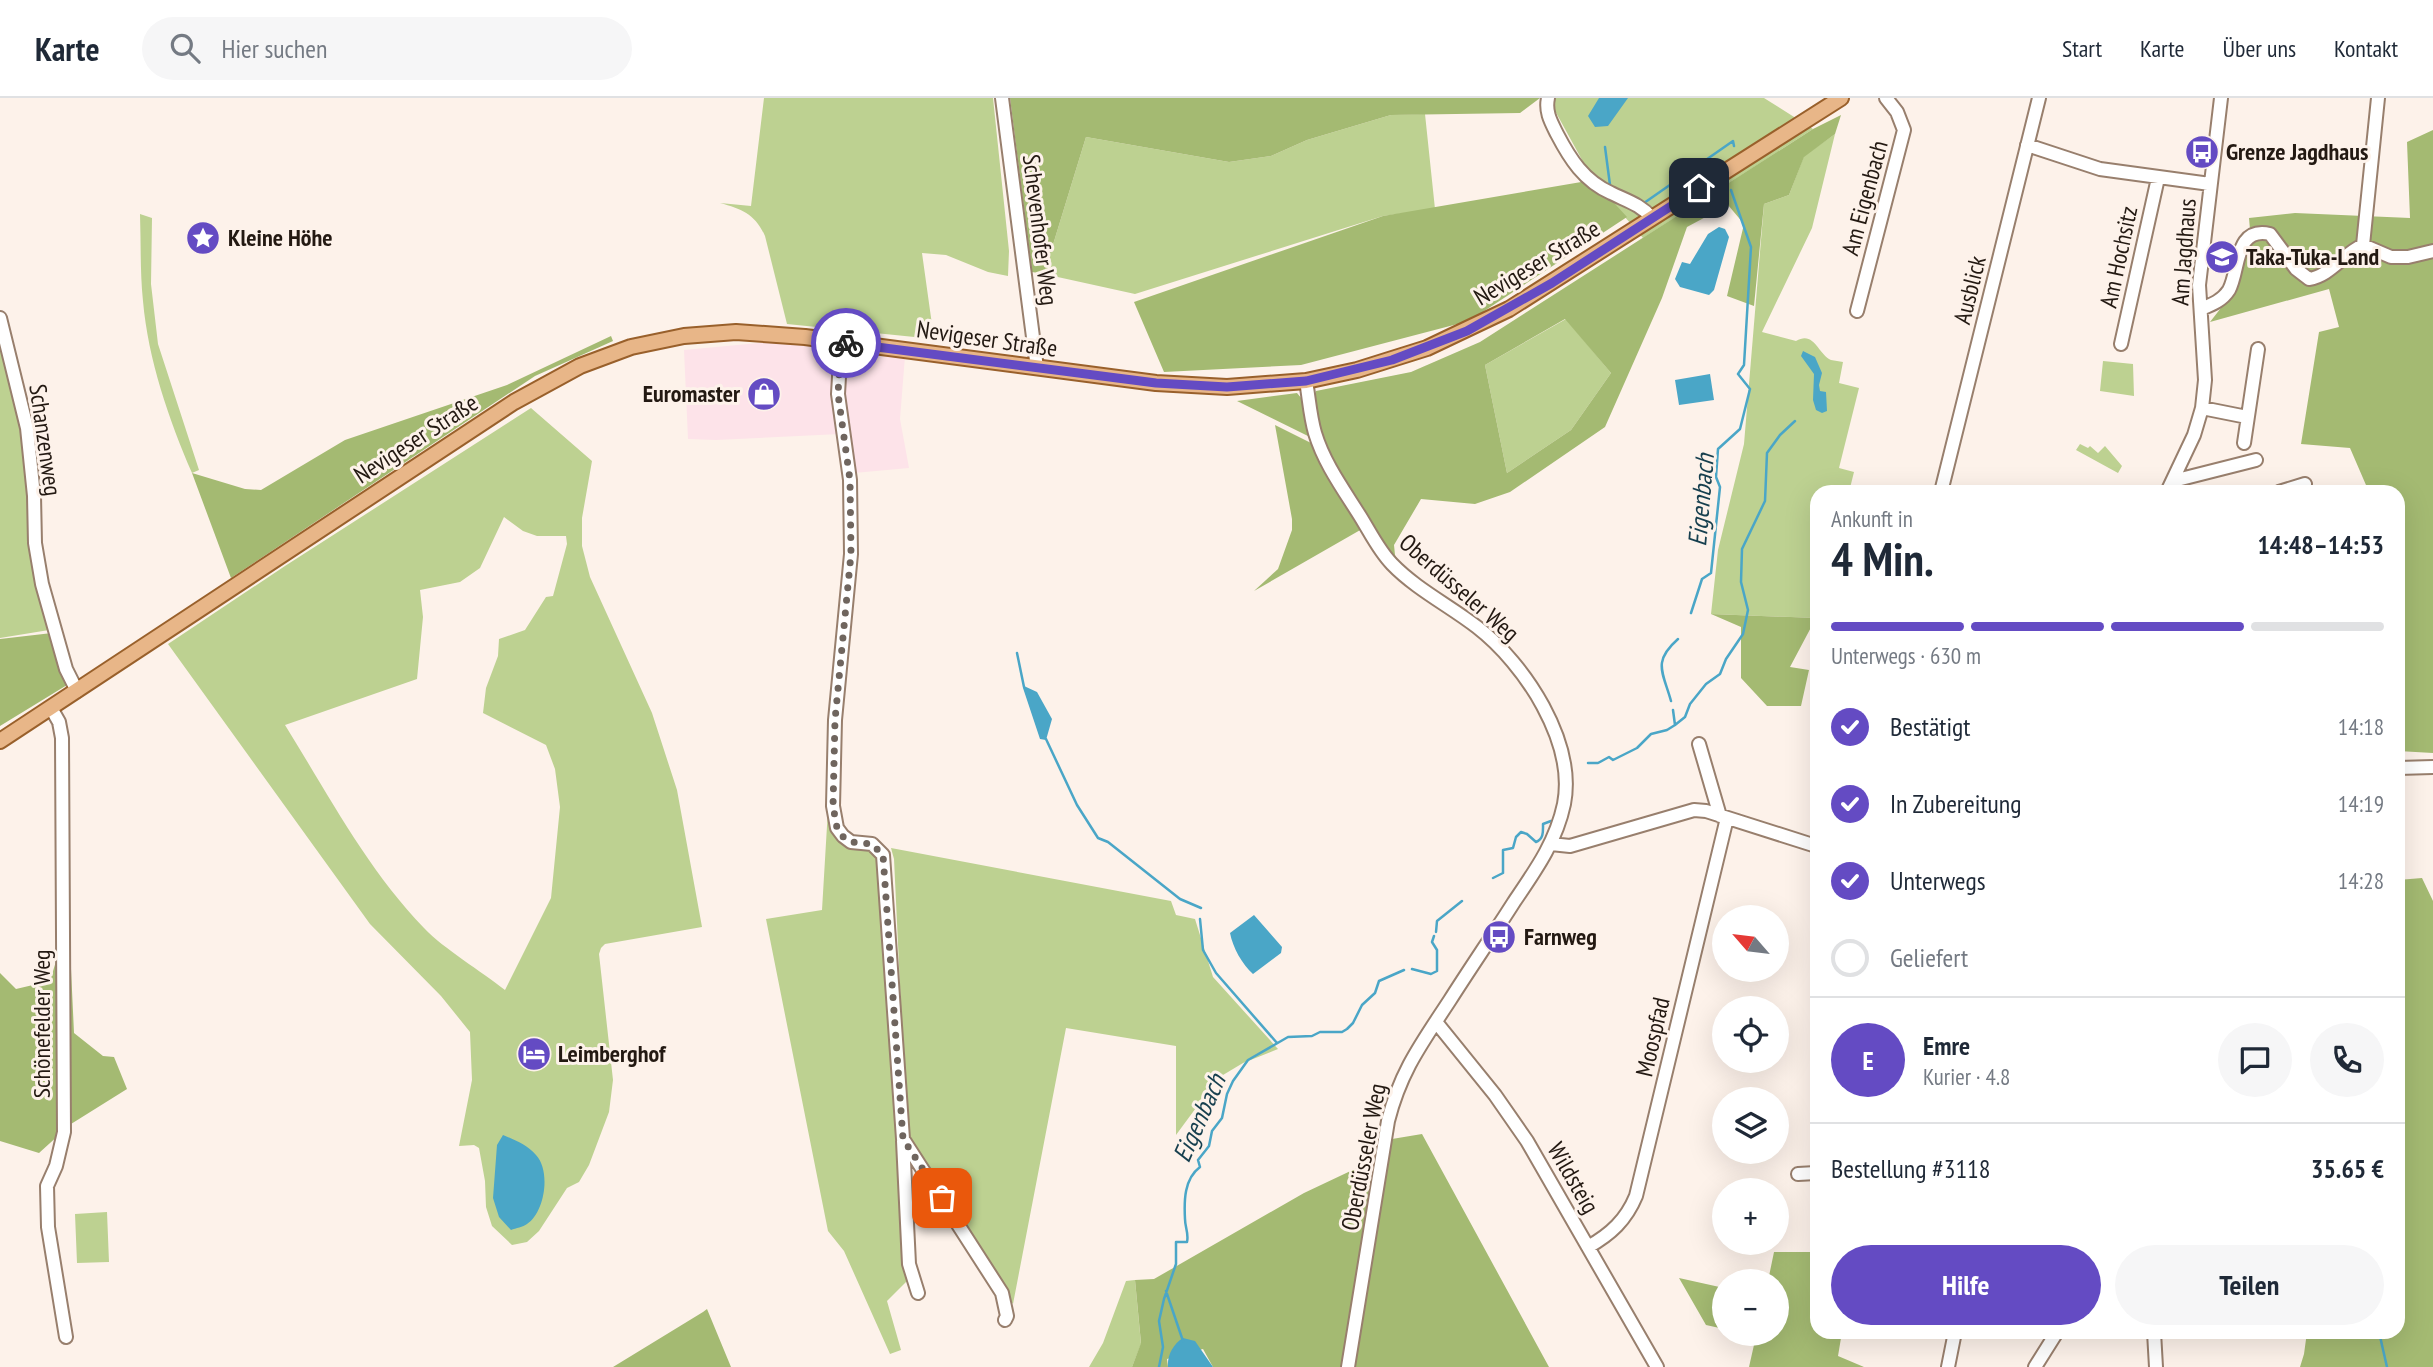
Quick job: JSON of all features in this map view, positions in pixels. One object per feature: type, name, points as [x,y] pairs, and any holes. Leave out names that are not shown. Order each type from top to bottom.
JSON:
[{"type":"main road","name":"Nevigeser Straße","points":[[0,741],[514,402],[580,366],[631,347],[684,336],[736,332],[841,342],[1156,383],[1227,387],[1306,381],[1392,360],[1467,331],[1520,302],[1841,98]]},
{"type":"street","name":"Schevenhofer Weg","points":[[1002,98],[1037,368]]},
{"type":"street","points":[[1548,98],[1547,110],[1551,121],[1578,170],[1611,194],[1638,205],[1652,218]]},
{"type":"street","name":"Am Eigenbach","points":[[1857,311],[1904,130],[1897,112],[1886,98]]},
{"type":"street","name":"Ausblick","points":[[1943,485],[2039,98]]},
{"type":"street","name":"Am Jagdhaus","points":[[2171,485],[2194,435],[2202,408],[2204,380],[2199,285],[2221,98]]},
{"type":"street","points":[[2363,245],[2378,98]]},
{"type":"street","name":"Am Hochsitz","points":[[2027,145],[2100,169],[2210,184]]},
{"type":"street","name":"Am Hochsitz","points":[[2121,344],[2158,178]]},
{"type":"street","points":[[2201,309],[2217,303],[2228,291],[2243,244],[2255,233],[2270,234],[2296,270],[2309,279],[2318,278],[2352,250],[2363,245],[2398,258],[2433,251]]},
{"type":"street","name":"Schanzenweg","points":[[0,318],[27,428],[34,496],[35,542],[42,584],[66,669],[77,691]]},
{"type":"street","points":[[841,342],[838,394],[850,480],[851,554],[835,720],[833,806],[837,828],[842,836],[851,842],[872,844],[883,855],[909,1264],[918,1293]]},
{"type":"street","points":[[2244,443],[2258,349]]},
{"type":"street","name":"Oberdüsseler Weg","points":[[1306,381],[1312,423],[1324,457],[1386,557],[1407,577],[1481,629],[1505,653],[1530,686],[1549,718],[1557,736],[1566,779],[1564,802],[1551,845],[1402,1075],[1388,1121],[1348,1367]]},
{"type":"street","points":[[2202,408],[2248,416]]},
{"type":"street","name":"Am Jagdhaus","points":[[2176,485],[2256,460]]},
{"type":"street","name":"Schönefelder Weg","points":[[51,708],[59,722],[62,738],[64,1132],[56,1166],[47,1186],[48,1227],[66,1337]]},
{"type":"street","points":[[1699,744],[1724,817]]},
{"type":"street","points":[[2405,768],[2433,767]]},
{"type":"street","points":[[1551,845],[1570,846],[1683,811],[1706,811],[1810,844]]},
{"type":"street","name":"Moospfad","points":[[1588,1247],[1617,1227],[1636,1196],[1724,817]]},
{"type":"street","name":"Wildsteig","points":[[1436,1022],[1495,1095],[1527,1141],[1657,1367]]},
{"type":"street","points":[[903,1139],[1002,1293],[1007,1315],[1005,1320]]},
{"type":"street","points":[[1798,1174],[1810,1173]]},
{"type":"street","points":[[1948,1367],[1954,1339]]},
{"type":"street","points":[[2035,1367],[2053,1339]]},
{"type":"street","points":[[2155,1339],[2157,1367]]},
{"type":"shaded area","points":[[780,341],[905,356],[900,419],[909,468],[854,473],[840,434],[688,439],[684,350]]},
{"type":"green space","points":[[764,98],[993,98],[1009,251],[1008,276],[988,272],[946,255],[922,253],[934,339],[787,324],[765,236],[757,222],[747,214],[720,203],[751,206]]},
{"type":"green space","points":[[1010,98],[1540,98],[1520,113],[1391,115],[1307,140],[1271,156],[1229,162],[1086,137],[1044,274],[1032,272]]},
{"type":"green space","points":[[1548,98],[1764,98],[1813,129],[1643,238],[1593,180]]},
{"type":"green space","points":[[1425,114],[1435,209],[1383,216],[1135,294],[1044,274],[1086,137],[1229,162],[1271,156],[1307,140],[1391,115]]},
{"type":"green space","points":[[1841,115],[1835,134],[1804,157],[1789,195],[1764,204],[1754,306],[1727,296],[1744,224],[1728,205],[1687,227],[1662,298],[1605,427],[1510,492],[1475,504],[1421,499],[1394,545],[1395,555],[1401,565],[1391,557],[1328,453],[1319,430],[1315,409],[1316,391],[1411,372],[1480,342],[1813,129]],"holes":[[[1565,319],[1611,373],[1571,430],[1507,473],[1485,365]]]},
{"type":"green space","points":[[2433,130],[2433,753],[2405,751],[2405,485],[2366,485],[2350,448],[2301,444],[2319,332],[2339,327],[2329,289],[2210,322],[2231,295],[2251,242],[2249,218],[2295,213],[2410,218],[2407,142]]},
{"type":"green space","points":[[1835,134],[1812,228],[1762,332],[1796,341],[1807,338],[1831,360],[1843,362],[1839,383],[1859,388],[1839,468],[1854,472],[1851,485],[1810,485],[1810,618],[1711,614],[1718,550],[1744,444],[1764,204],[1789,195],[1804,156]]},
{"type":"green space","points":[[1593,180],[1627,217],[1469,321],[1301,365],[1164,372],[1134,302],[1383,216]]},
{"type":"green space","points":[[140,214],[152,218],[151,284],[158,344],[199,470],[192,473],[168,411],[150,345],[142,290]]},
{"type":"green space","points":[[1566,319],[1611,373],[1571,430],[1507,473],[1485,365]]},
{"type":"green space","points":[[0,336],[24,436],[49,630],[0,638]]},
{"type":"green space","points":[[611,336],[613,341],[535,376],[231,578],[192,473],[245,489],[261,490],[345,440],[507,385]]},
{"type":"green space","points":[[2103,361],[2133,364],[2134,396],[2100,391]]},
{"type":"green space","points":[[1297,393],[1302,399],[1312,438],[1237,401]]},
{"type":"green space","points":[[531,408],[592,461],[582,518],[582,546],[590,577],[652,713],[677,790],[702,927],[605,944],[601,948],[599,954],[613,1080],[609,1112],[589,1165],[579,1182],[567,1188],[539,1231],[527,1242],[512,1245],[492,1226],[486,1207],[479,1148],[474,1145],[459,1146],[472,1080],[470,1032],[441,996],[370,924],[168,644]],"holes":[[[504,517],[523,531],[537,536],[566,536],[567,544],[553,596],[546,597],[525,630],[499,639],[498,656],[486,688],[483,713],[546,745],[555,769],[560,807],[551,898],[505,990],[442,944],[403,905],[366,856],[285,725],[417,679],[423,617],[420,590],[460,582],[480,568]]]},
{"type":"green space","points":[[1275,425],[1313,444],[1362,529],[1254,591],[1278,569],[1292,530]]},
{"type":"green space","points":[[2080,444],[2088,448],[2090,446],[2098,453],[2105,446],[2122,466],[2118,473],[2076,450]]},
{"type":"green space","points":[[1711,614],[1810,618],[1810,629],[1790,667],[1809,670],[1801,706],[1767,706],[1741,678],[1741,627]]},
{"type":"green space","points":[[52,633],[67,685],[0,726],[0,639]]},
{"type":"green space","points":[[828,809],[836,839],[852,845],[867,846],[883,861],[909,1279],[887,1301],[901,1350],[890,1354],[844,1251],[828,1231],[766,919],[822,910]]},
{"type":"green space","points":[[891,848],[1171,901],[1176,915],[1195,919],[1213,977],[1278,1049],[1243,1063],[1218,1078],[1176,1135],[1176,1046],[1066,1028],[1013,1304],[907,1135],[894,859]]},
{"type":"green space","points":[[2422,878],[2433,901],[2433,1367],[2300,1367],[2306,1339],[2405,1339],[2405,879]]},
{"type":"green space","points":[[57,958],[71,969],[74,1033],[103,1056],[114,1057],[127,1089],[71,1124],[39,1153],[0,1141],[0,973],[16,989],[50,981]]},
{"type":"green space","points":[[1422,1134],[1549,1367],[1213,1367],[1203,1349],[1167,1359],[1168,1367],[1132,1367],[1141,1343],[1135,1280],[1154,1279],[1304,1193],[1378,1158],[1392,1139]]},
{"type":"green space","points":[[107,1212],[109,1262],[77,1263],[75,1214]]},
{"type":"green space","points":[[1810,1252],[1810,1339],[1841,1339],[1838,1356],[1864,1367],[1749,1367],[1754,1346],[1789,1346],[1789,1269],[1770,1269],[1773,1255]]},
{"type":"green space","points":[[1679,1278],[1712,1285],[1712,1326],[1706,1325]]},
{"type":"green space","points":[[1135,1280],[1141,1344],[1132,1367],[1089,1367],[1103,1343],[1126,1281]]},
{"type":"green space","points":[[707,1309],[731,1367],[613,1367],[703,1312]]},
{"type":"water","points":[[1599,98],[1628,98],[1608,126],[1595,127],[1588,116]]},
{"type":"water","points":[[1719,227],[1725,229],[1729,237],[1714,290],[1709,295],[1680,287],[1675,279],[1682,262],[1690,264],[1708,234]]},
{"type":"water","points":[[1803,351],[1815,357],[1822,373],[1819,385],[1820,391],[1826,392],[1827,411],[1822,413],[1816,410],[1813,400],[1814,374],[1801,356]]},
{"type":"water","points":[[1710,374],[1714,400],[1679,405],[1675,380]]},
{"type":"water","points":[[1024,686],[1037,692],[1052,719],[1046,740],[1040,739]]},
{"type":"water","points":[[1254,915],[1282,947],[1281,953],[1253,974],[1238,955],[1230,933]]},
{"type":"water","points":[[503,1135],[536,1155],[541,1162],[544,1181],[542,1201],[533,1218],[525,1225],[511,1230],[499,1217],[493,1198],[497,1145]]},
{"type":"water","points":[[1183,1338],[1195,1341],[1213,1367],[1168,1367],[1171,1351]]},
{"type":"waterway","name":"Eigenbach","points":[[1641,201],[1644,203],[1733,141],[1734,146]]},
{"type":"waterway","name":"Eigenbach","points":[[1605,147],[1610,185]]},
{"type":"waterway","name":"Eigenbach","points":[[1691,613],[1702,579],[1711,573],[1720,487],[1716,477],[1718,449],[1740,429],[1750,389],[1738,374],[1744,365],[1751,247],[1731,190]]},
{"type":"waterway","points":[[1675,725],[1685,717],[1690,704],[1706,684],[1720,674],[1726,659],[1743,634],[1748,610],[1741,582],[1742,549],[1765,501],[1767,453],[1795,421]]},
{"type":"waterway","name":"Eigenbach","points":[[1671,701],[1662,661],[1678,639]]},
{"type":"waterway","points":[[1017,653],[1024,687]]},
{"type":"waterway","name":"Eigenbach","points":[[1588,763],[1598,763],[1609,757],[1613,760],[1637,748],[1651,734],[1667,730],[1675,725],[1673,710]]},
{"type":"waterway","points":[[1046,739],[1077,805],[1098,838],[1108,842],[1180,899],[1201,908]]},
{"type":"waterway","name":"Eigenbach","points":[[1493,878],[1503,873],[1503,850],[1513,848],[1516,837],[1521,832],[1536,842],[1539,841],[1543,824],[1551,821]]},
{"type":"waterway","name":"Eigenbach","points":[[1436,932],[1437,921],[1462,901]]},
{"type":"waterway","points":[[1200,919],[1203,950],[1216,973],[1277,1043]]},
{"type":"waterway","name":"Eigenbach","points":[[1412,969],[1431,974],[1437,971],[1437,950],[1432,942],[1434,936]]},
{"type":"waterway","name":"Eigenbach","points":[[1159,1367],[1163,1347],[1159,1321],[1176,1264],[1176,1242],[1187,1242],[1188,1236],[1185,1222],[1186,1191],[1191,1178],[1200,1167],[1198,1160],[1209,1146],[1212,1131],[1222,1118],[1233,1081],[1248,1060],[1288,1037],[1342,1032],[1347,1029],[1362,1005],[1375,993],[1379,981],[1404,970]]},
{"type":"waterway","points":[[1166,1291],[1183,1341]]},
{"type":"waterway","points":[[2381,1339],[2387,1367]]},
{"type":"way so far","points":[[846,343],[841,342],[838,394],[850,480],[851,554],[835,720],[833,806],[837,828],[842,836],[851,842],[872,844],[883,855],[903,1139],[942,1198]]},
{"type":"place","name":"Grenze Jagdhaus","points":[[2202,152]]},
{"type":"place","name":"Kleine Höhe","points":[[203,238]]},
{"type":"place","name":"Taka-Tuka-Land","points":[[2222,257]]},
{"type":"place","name":"Euromaster","points":[[764,394]]},
{"type":"place","name":"Farnweg","points":[[1499,937]]},
{"type":"place","name":"Leimberghof","points":[[534,1054]]},
{"type":"route","points":[[846,343],[1156,383],[1227,387],[1306,381],[1392,360],[1467,331],[1552,283],[1699,188]]}]
